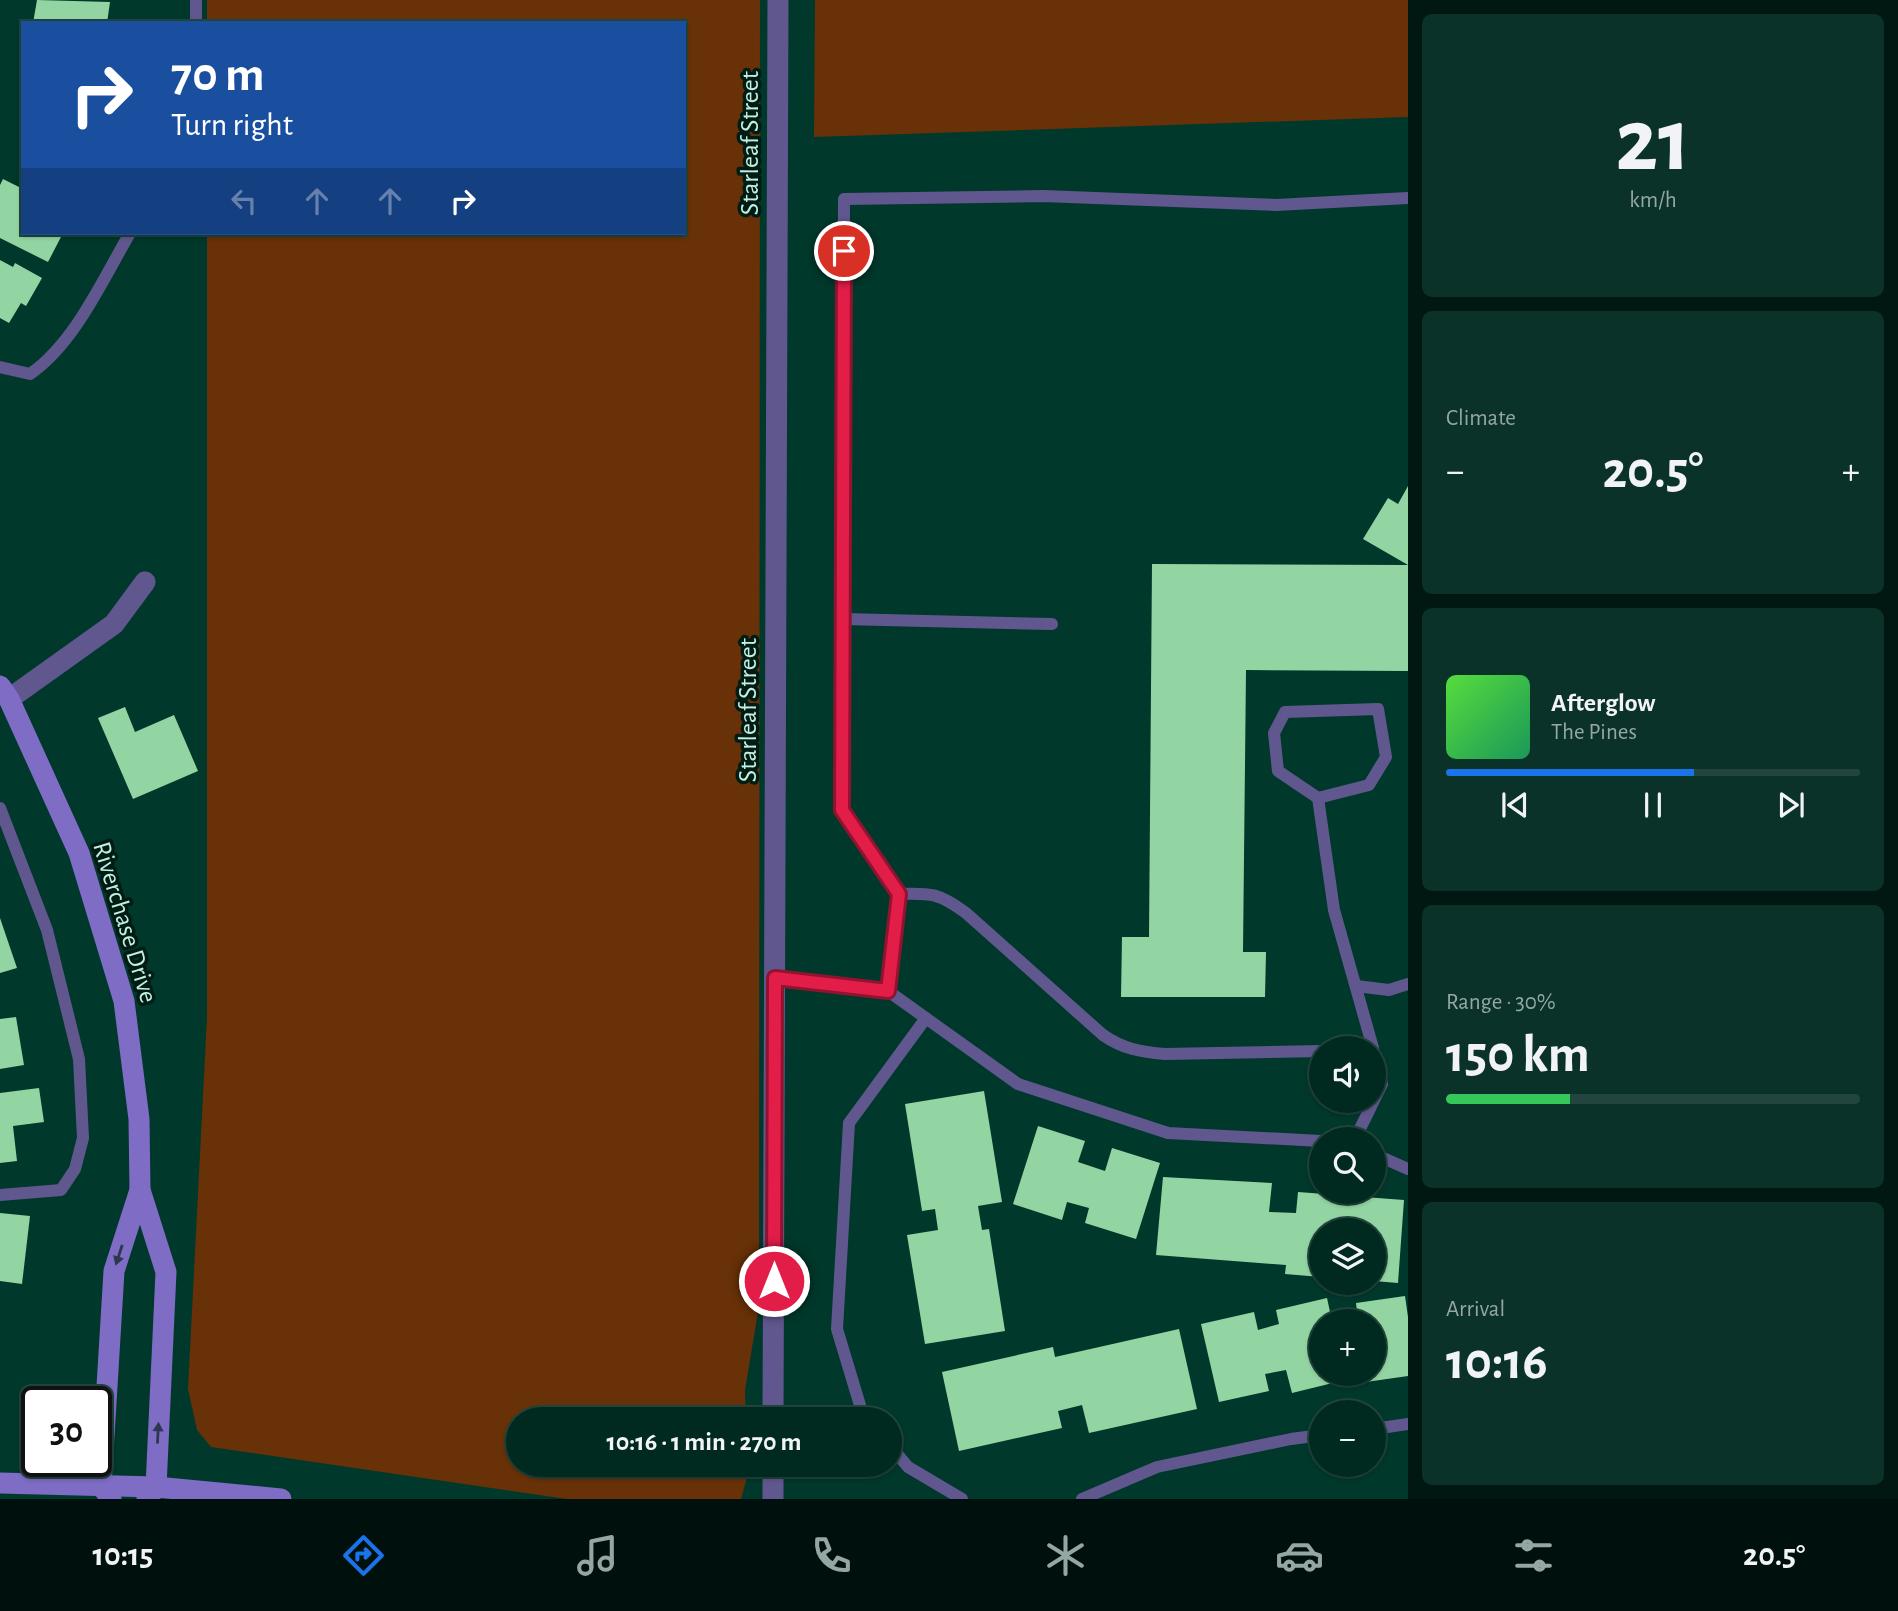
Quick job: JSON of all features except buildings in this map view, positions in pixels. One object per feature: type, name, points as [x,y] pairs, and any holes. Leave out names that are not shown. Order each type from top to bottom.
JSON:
[{"type":"street","name":"Starleaf Street","points":[[773,1407],[778,0]]},
{"type":"street","points":[[4,693],[114,624],[145,582]]},
{"type":"street","name":"Riverchase Drive","points":[[4,693],[79,853],[124,1001],[139,1119],[140,1190],[166,1272],[151,1493]]},
{"type":"street","name":"Riverchase Drive","points":[[106,1492],[114,1272],[140,1190]]},
{"type":"street","points":[[773,1477],[773,1499]]},
{"type":"street","points":[[0,1483],[106,1492],[281,1499]]},
{"type":"lane","points":[[196,0],[196,21]]},
{"type":"lane","points":[[888,991],[899,894],[842,810],[844,199],[1043,196],[1276,205],[1408,198]]},
{"type":"lane","points":[[0,368],[30,374],[44,364],[71,331],[129,235]]},
{"type":"lane","points":[[843,619],[1052,624]]},
{"type":"lane","points":[[1318,798],[1369,785],[1386,757],[1378,709],[1285,712],[1274,733],[1278,771],[1318,798],[1334,910],[1369,1036]]},
{"type":"lane","points":[[0,808],[47,930],[79,1059],[83,1138],[75,1169],[61,1190],[0,1195]]},
{"type":"lane","points":[[899,894],[945,897],[1120,1047],[1165,1054],[1309,1051]]},
{"type":"lane","points":[[775,978],[888,991],[1018,1083],[1168,1133],[1309,1140]]},
{"type":"lane","points":[[1356,986],[1389,990],[1408,984]]},
{"type":"lane","points":[[860,1407],[837,1329],[849,1123],[926,1018]]},
{"type":"lane","points":[[1386,1159],[1408,1168]]},
{"type":"lane","points":[[1386,1427],[1408,1424]]},
{"type":"lane","points":[[1082,1499],[1157,1467],[1309,1437]]},
{"type":"lane","points":[[902,1460],[908,1467],[962,1499]]},
{"type":"shaded area","points":[[207,0],[760,0],[759,1306],[745,1390],[746,1407],[506,1407],[506,1477],[746,1477],[741,1499],[567,1499],[211,1447],[197,1430],[188,1389],[207,1017],[207,235],[686,235],[686,21],[207,21]]},
{"type":"shaded area","points":[[815,0],[1408,0],[1408,117],[814,137]]},
{"type":"route","points":[[774,1281],[775,978],[888,991],[899,894],[842,810],[844,251]]}]
